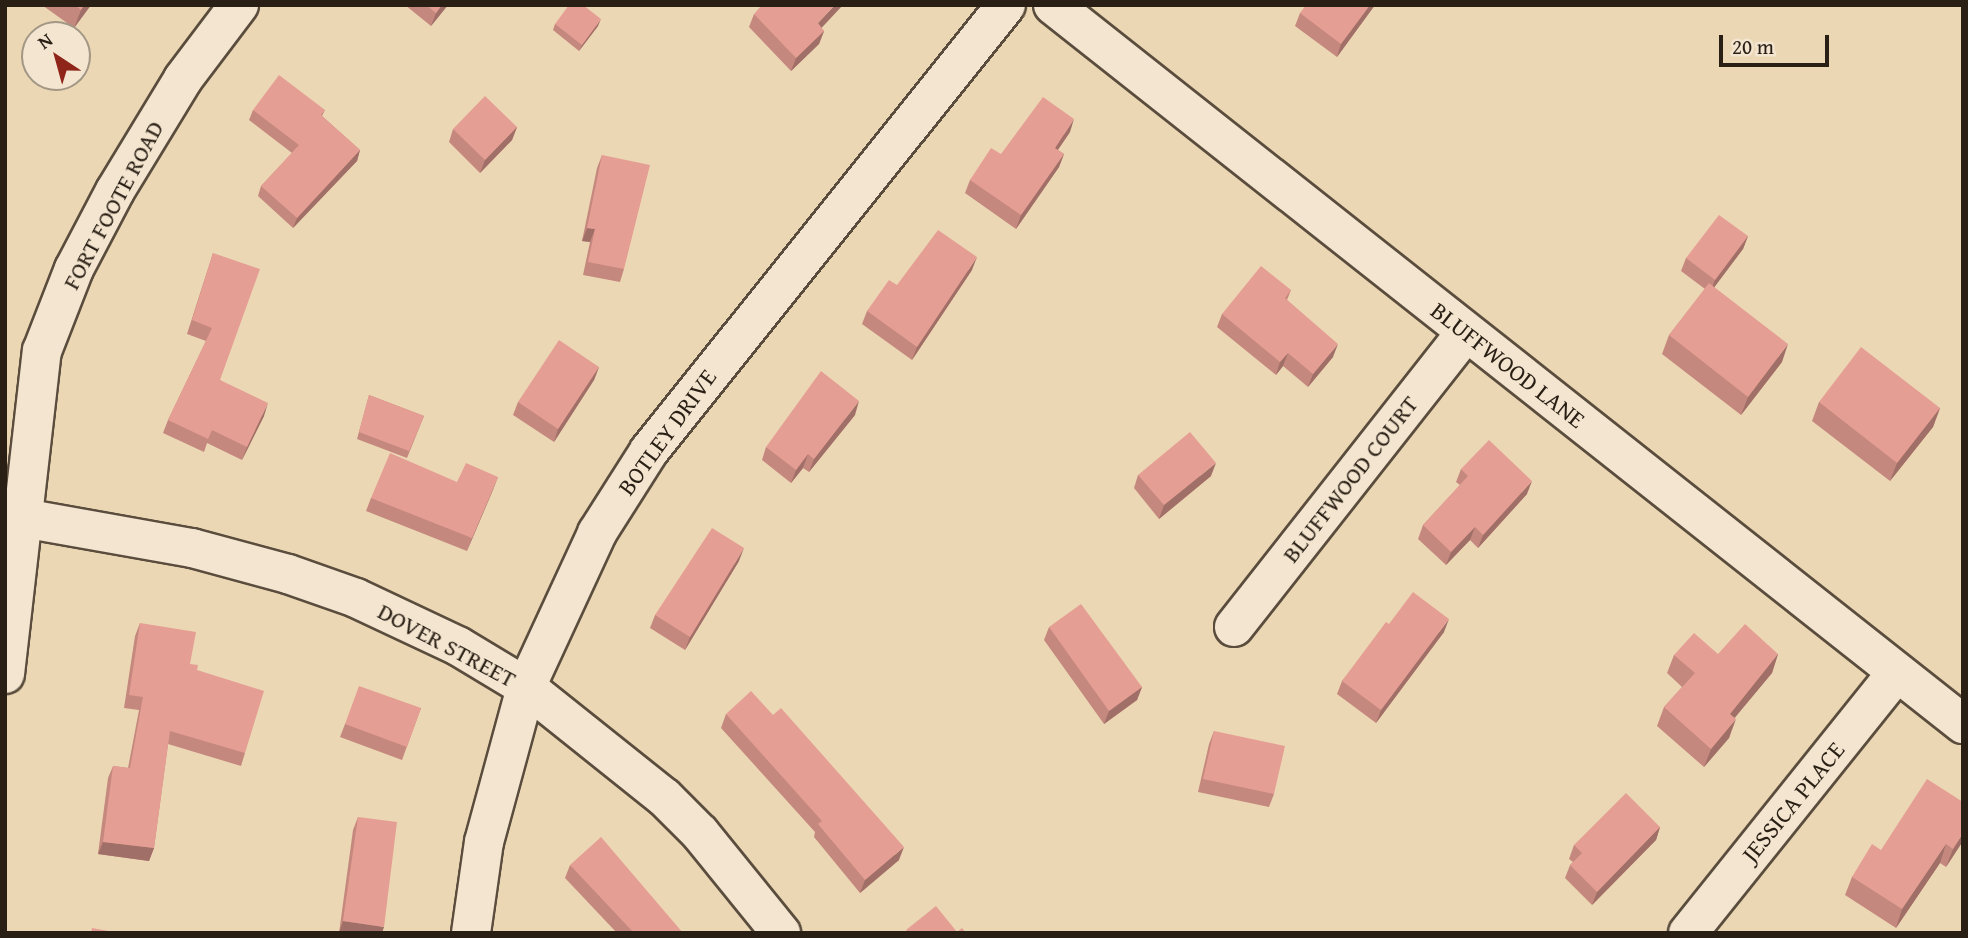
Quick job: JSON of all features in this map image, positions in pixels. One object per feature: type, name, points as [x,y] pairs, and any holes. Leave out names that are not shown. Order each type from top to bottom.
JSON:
[{"type":"street","name":"FORT FOOTE ROAD","points":[[5,674],[42,351],[74,269],[183,79],[239,5]]},
{"type":"street","name":"BOTLEY DRIVE","points":[[471,933],[484,842],[526,687],[597,533],[649,451],[1006,5]]},
{"type":"street","name":"BLUFFWOOD LANE","points":[[1053,5],[1963,724]]},
{"type":"street","name":"BLUFFWOOD COURT","points":[[1234,627],[1466,332]]},
{"type":"street","name":"DOVER STREET","points":[[23,518],[192,548],[288,575],[356,598],[458,646],[526,687],[664,797],[700,833],[781,933]]},
{"type":"street","name":"JESSICA PLACE","points":[[1688,933],[1897,672]]},
{"type":"building","points":[[426,5],[442,5],[436,13]]},
{"type":"building","points":[[569,5],[583,5],[601,19],[582,45],[555,24]]},
{"type":"building","points":[[762,5],[835,5],[818,23],[824,31],[796,58],[754,14]]},
{"type":"building","points":[[1306,5],[1370,5],[1341,44],[1300,13]]},
{"type":"building","points":[[279,75],[325,110],[321,115],[360,150],[297,218],[261,186],[299,145],[253,110]]},
{"type":"building","points":[[485,96],[517,127],[485,160],[453,129]]},
{"type":"building","points":[[1043,97],[1074,119],[1055,148],[1064,154],[1021,215],[970,180],[991,148],[1001,154]]},
{"type":"building","points":[[602,155],[650,165],[624,269],[588,262],[595,229],[587,228]]},
{"type":"building","points":[[1719,215],[1748,236],[1715,280],[1686,258]]},
{"type":"building","points":[[938,230],[977,257],[917,347],[867,311],[889,280],[897,285]]},
{"type":"building","points":[[213,253],[260,269],[220,380],[268,403],[247,447],[212,430],[208,439],[168,420],[212,328],[192,320]]},
{"type":"building","points":[[1261,266],[1291,290],[1285,298],[1338,344],[1313,374],[1288,353],[1280,362],[1222,314]]},
{"type":"building","points":[[1709,283],[1788,344],[1748,397],[1669,335]]},
{"type":"building","points":[[559,340],[599,367],[558,429],[518,402]]},
{"type":"building","points":[[1861,347],[1940,408],[1897,463],[1819,402]]},
{"type":"building","points":[[821,371],[859,401],[814,459],[808,454],[796,470],[766,447]]},
{"type":"building","points":[[369,395],[424,416],[409,451],[359,432]]},
{"type":"building","points":[[1190,432],[1216,463],[1164,505],[1138,475]]},
{"type":"building","points":[[1489,440],[1532,481],[1483,535],[1475,527],[1451,552],[1423,525],[1468,476],[1461,469]]},
{"type":"building","points":[[390,453],[457,482],[466,463],[498,477],[472,538],[371,498]]},
{"type":"building","points":[[712,528],[744,548],[690,637],[655,615]]},
{"type":"building","points":[[1413,592],[1449,619],[1381,710],[1342,681],[1386,622],[1389,624]]},
{"type":"building","points":[[1081,604],[1142,687],[1109,711],[1049,627]]},
{"type":"building","points":[[140,623],[196,632],[190,664],[198,665],[197,670],[264,691],[245,753],[170,731],[154,848],[103,842],[113,766],[130,768],[143,697],[129,695]]},
{"type":"building","points":[[1745,624],[1778,654],[1730,714],[1736,719],[1711,749],[1664,707],[1695,673],[1674,655],[1694,633],[1718,654]]},
{"type":"building","points":[[359,686],[421,708],[407,747],[345,724]]},
{"type":"building","points":[[751,691],[773,715],[781,708],[904,847],[865,880],[818,824],[822,821],[726,714]]},
{"type":"building","points":[[1214,731],[1285,746],[1274,794],[1203,779]]},
{"type":"building","points":[[1927,779],[1963,802],[1963,833],[1953,849],[1946,844],[1902,909],[1852,877],[1872,844],[1881,850]]},
{"type":"building","points":[[1626,793],[1660,827],[1597,892],[1570,865],[1582,853],[1574,845]]},
{"type":"building","points":[[358,817],[397,822],[384,927],[343,921]]},
{"type":"building","points":[[601,837],[683,933],[634,933],[570,865]]},
{"type":"building","points":[[936,906],[957,932],[962,928],[966,933],[908,933],[906,930]]},
{"type":"building","points":[[92,928],[120,933],[91,933]]}]
